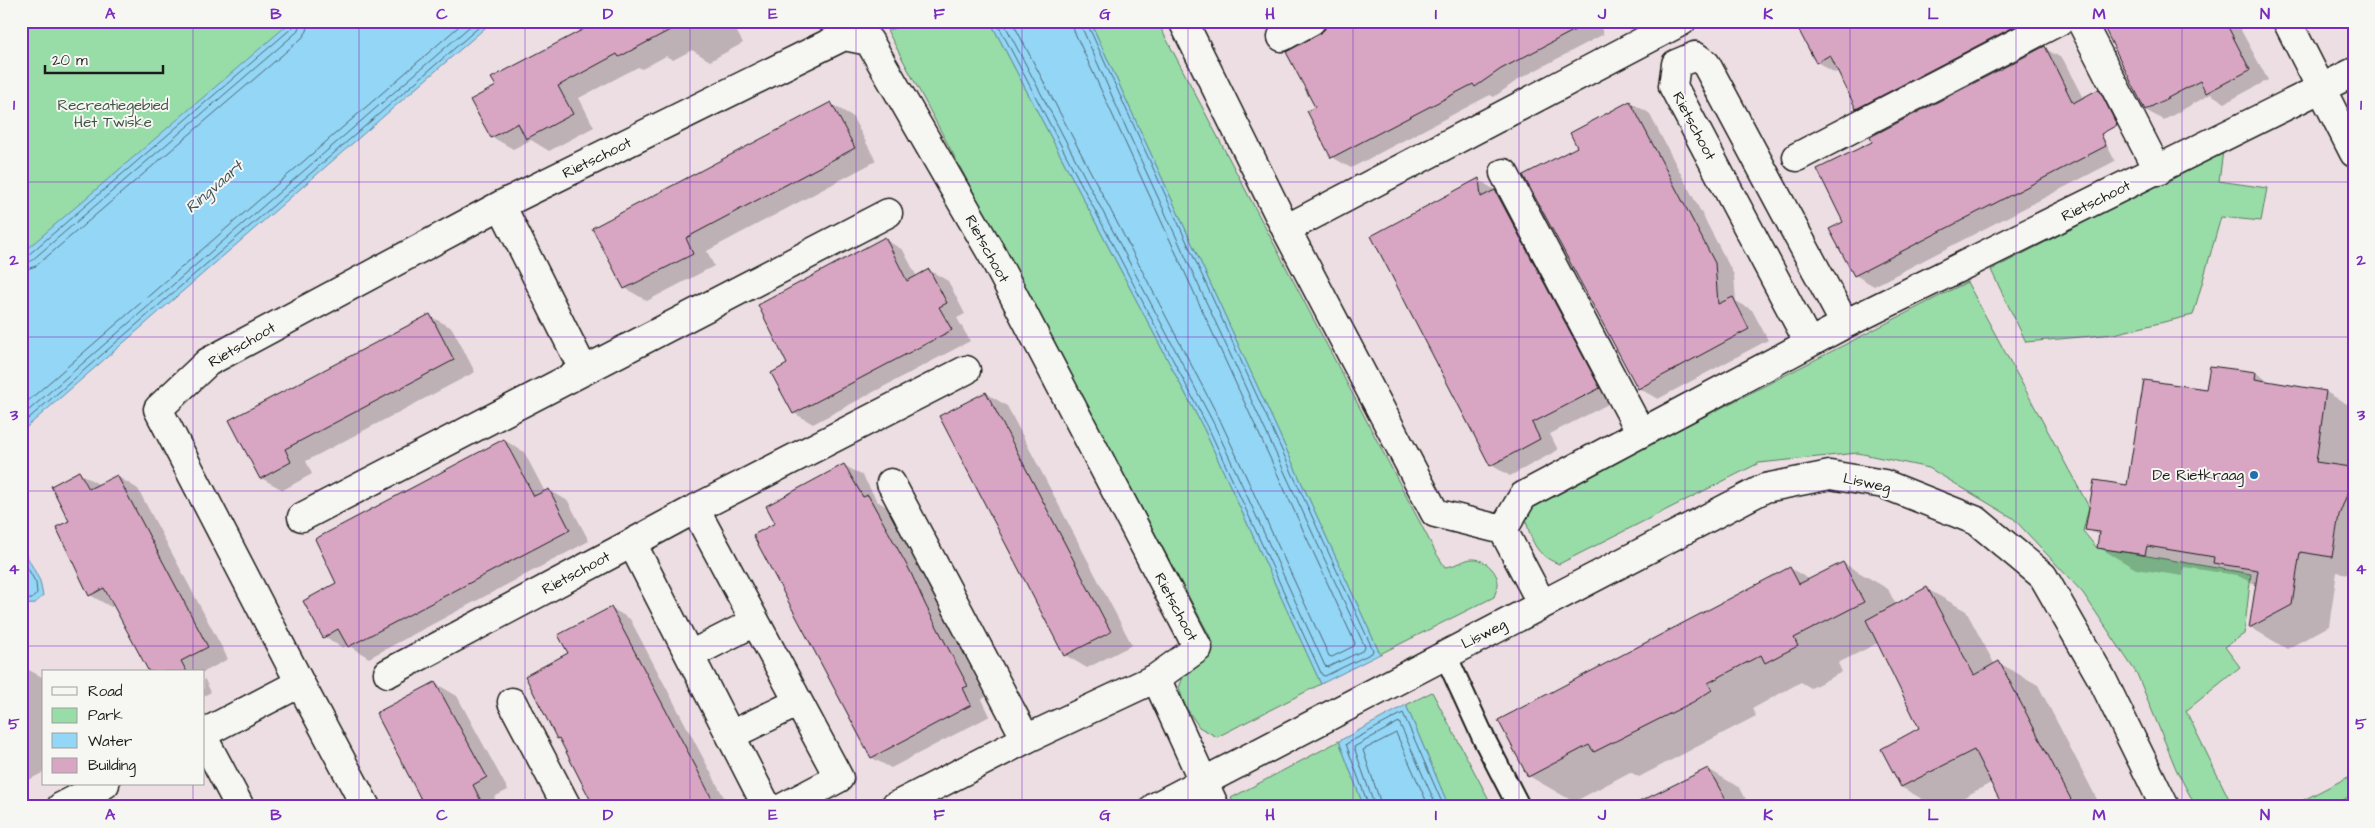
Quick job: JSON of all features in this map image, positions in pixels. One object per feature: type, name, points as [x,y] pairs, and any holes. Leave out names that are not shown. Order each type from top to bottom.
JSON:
[{"type":"street","points":[[1183,21],[1286,229],[1435,513],[1503,530],[1542,604]]},
{"type":"street","points":[[1282,37],[1312,21]]},
{"type":"street","points":[[1286,229],[1682,21]]},
{"type":"street","points":[[1797,157],[2060,21]]},
{"type":"street","points":[[2081,21],[2158,171]]},
{"type":"street","points":[[2287,21],[2320,90],[2351,142]]},
{"type":"street","name":"Rietschoot","points":[[366,807],[158,409],[208,362],[501,205],[844,36],[869,41],[992,256],[1198,648],[1156,678],[1026,739],[894,807]]},
{"type":"street","name":"Rietschoot","points":[[1809,343],[1673,86],[1676,64],[1695,56],[1706,64],[1845,324]]},
{"type":"street","name":"Rietschoot","points":[[1503,530],[1523,496],[1845,324],[2158,171],[2354,72]]},
{"type":"street","points":[[1504,173],[1641,433]]},
{"type":"street","points":[[501,205],[584,371]]},
{"type":"street","points":[[302,517],[888,213]]},
{"type":"street","name":"Rietschoot","points":[[388,673],[695,509],[966,370]]},
{"type":"street","name":"Lisweg","points":[[1154,807],[1209,795],[1321,719],[1765,488],[1830,475],[1884,484],[1977,521],[2043,576],[2102,679],[2165,807]]},
{"type":"street","points":[[891,483],[1026,739]]},
{"type":"street","points":[[695,509],[838,778],[784,807]]},
{"type":"street","points":[[632,543],[767,807]]},
{"type":"street","points":[[690,656],[755,622]]},
{"type":"street","points":[[1156,678],[1209,795]]},
{"type":"street","points":[[205,732],[300,683]]},
{"type":"street","points":[[512,702],[567,807]]},
{"type":"street","points":[[731,735],[797,703]]},
{"type":"street","points":[[205,741],[240,807]]},
{"type":"street","points":[[61,807],[100,786]]},
{"type":"lane","name":"Lisweg","points":[[1445,654],[1484,739],[1519,807]]},
{"type":"green space","name":"Recreatiegebied Het Twiske","points":[[21,21],[358,21],[21,316]]},
{"type":"green space","points":[[926,21],[990,21],[1204,429],[1321,684],[1217,737],[1199,727],[1185,706],[1179,688],[1186,668],[1214,644],[887,30]]},
{"type":"green space","points":[[1090,21],[1157,21],[1436,553],[1445,567],[1477,559],[1490,567],[1498,580],[1494,597],[1380,654]]},
{"type":"green space","points":[[2223,151],[2219,181],[2267,188],[2261,221],[2221,217],[2193,315],[2114,334],[2026,342],[1991,270]]},
{"type":"green space","points":[[1967,282],[2089,507],[2083,531],[2096,547],[2251,574],[2244,634],[2225,647],[2240,667],[2186,711],[2233,807],[2196,807],[2176,769],[2137,674],[2083,593],[2013,518],[1929,468],[1858,453],[1759,463],[1559,564],[1549,560],[1537,549],[1533,542],[1522,510]]},
{"type":"green space","points":[[1432,692],[1493,807],[1449,807],[1406,705]]},
{"type":"green space","points":[[1339,741],[1364,807],[1235,807],[1231,798]]},
{"type":"green space","points":[[2354,774],[2354,794],[2329,807],[2290,807]]},
{"type":"water","name":"Ringvaart","points":[[292,21],[493,21],[21,432],[21,254]]},
{"type":"water","points":[[990,21],[1090,21],[1380,654],[1321,684],[1204,429]]},
{"type":"water","points":[[21,545],[40,581],[43,596],[34,604],[21,605]]},
{"type":"water","points":[[1406,705],[1449,807],[1364,807],[1339,741]]},
{"type":"building","points":[[599,21],[687,21],[619,57],[617,54],[558,86],[573,114],[526,139],[518,123],[491,138],[470,100],[496,86],[491,78]]},
{"type":"building","points":[[1327,21],[1592,21],[1501,69],[1475,87],[1473,84],[1331,158],[1307,111],[1315,107],[1286,52],[1319,34],[1325,29]]},
{"type":"building","points":[[1794,21],[2025,21],[1856,109],[1830,55],[1816,63]]},
{"type":"building","points":[[2101,21],[2225,21],[2250,70],[2206,93],[2200,81],[2145,110]]},
{"type":"building","points":[[2045,46],[2073,103],[2099,89],[2117,125],[2101,134],[2106,146],[1854,276],[1829,229],[1843,222],[1817,169],[1872,142],[1870,137]]},
{"type":"building","points":[[1630,101],[1715,263],[1718,304],[1733,297],[1749,329],[1638,389],[1523,175],[1577,147],[1570,133]]},
{"type":"building","points":[[831,102],[855,148],[686,238],[693,254],[624,289],[592,228]]},
{"type":"building","points":[[1479,178],[1481,197],[1495,190],[1600,388],[1532,423],[1540,439],[1490,466],[1371,236]]},
{"type":"building","points":[[885,237],[907,281],[929,269],[947,303],[939,307],[952,330],[793,414],[771,373],[787,364],[758,305]]},
{"type":"building","points":[[430,314],[454,360],[285,449],[291,462],[260,479],[229,420]]},
{"type":"building","points":[[2210,366],[2256,372],[2255,379],[2326,391],[2316,462],[2350,467],[2348,492],[2339,515],[2332,557],[2300,552],[2292,605],[2249,628],[2258,570],[2213,563],[2214,557],[2147,546],[2145,555],[2097,548],[2099,532],[2085,530],[2094,480],[2127,485],[2144,380],[2206,389]]},
{"type":"building","points":[[986,392],[1111,632],[1064,656],[939,416]]},
{"type":"building","points":[[504,439],[534,496],[549,489],[570,530],[348,647],[338,629],[323,638],[303,601],[336,583],[315,539]]},
{"type":"building","points":[[844,464],[863,497],[868,495],[910,571],[968,686],[963,688],[971,705],[871,758],[753,535],[775,523],[766,506]]},
{"type":"building","points":[[79,471],[89,489],[117,475],[208,647],[181,661],[186,670],[148,670],[104,588],[89,596],[56,527],[69,521],[51,486]]},
{"type":"building","points":[[1843,562],[1864,602],[1794,638],[1798,646],[1765,663],[1761,655],[1708,683],[1712,690],[1693,702],[1594,752],[1589,745],[1528,777],[1498,720],[1790,567],[1799,584]]},
{"type":"building","points":[[1927,587],[1974,675],[1999,661],[2075,807],[2003,807],[1974,750],[1901,787],[1881,749],[1919,728],[1866,620]]},
{"type":"building","points":[[611,607],[716,807],[594,807],[559,738],[557,739],[525,676],[568,653],[558,635]]},
{"type":"building","points":[[435,682],[487,777],[473,785],[484,807],[425,807],[376,713]]},
{"type":"building","points":[[1708,768],[1730,807],[1629,807]]},
{"type":"place","name":"De Rietkraag","points":[[2254,475]]}]
